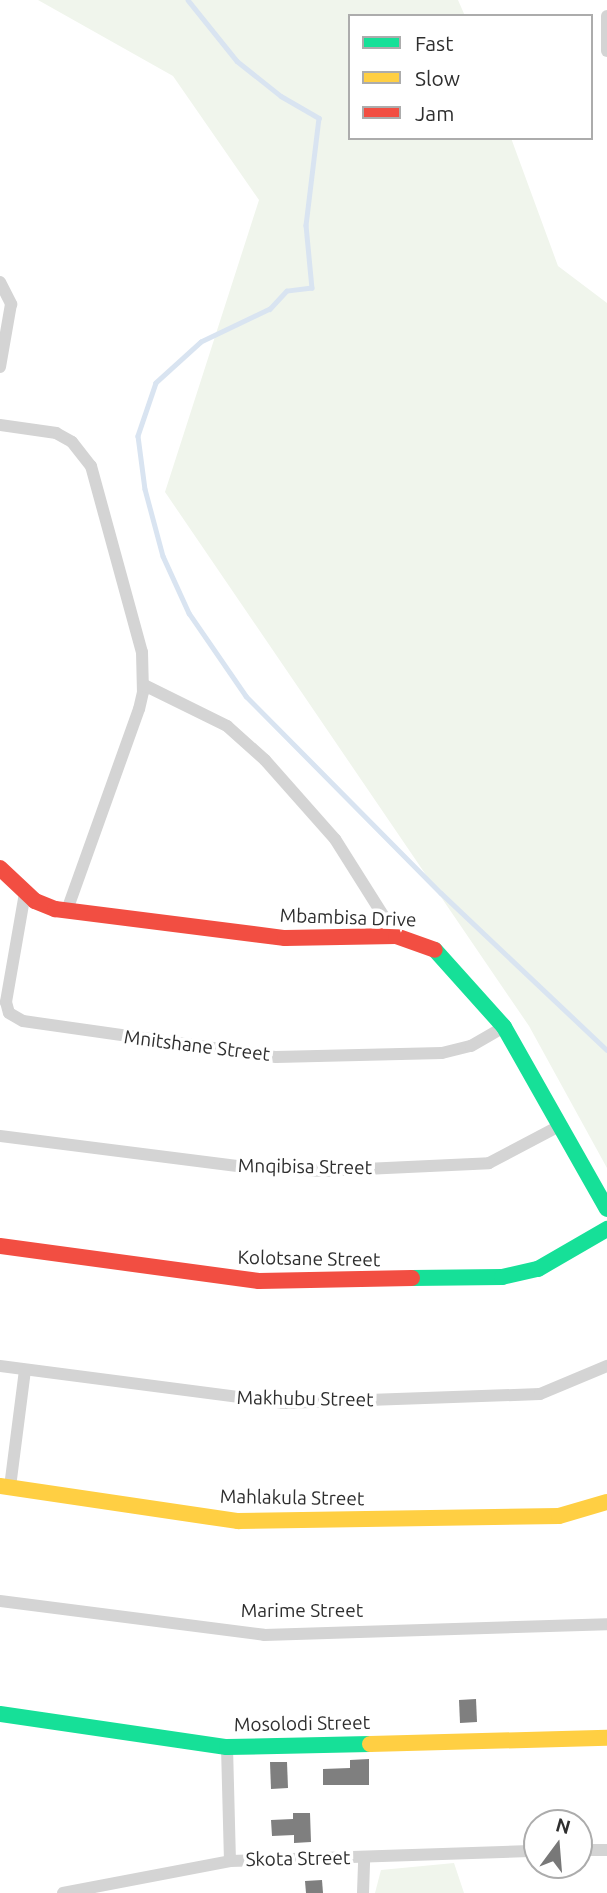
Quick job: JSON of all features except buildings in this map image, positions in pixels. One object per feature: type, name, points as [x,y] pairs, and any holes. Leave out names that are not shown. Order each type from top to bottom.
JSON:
[{"type":"street","points":[[607,16],[607,51]]},
{"type":"street","points":[[0,282],[10,304],[0,367]]},
{"type":"street","points":[[0,425],[56,433],[72,442],[91,466],[142,652],[144,685],[139,709],[67,910]]},
{"type":"street","points":[[144,685],[227,726],[265,760],[335,839],[396,936]]},
{"type":"street","name":"Mbambisa Drive","points":[[0,868],[25,893],[45,905],[67,910],[285,938],[396,936],[421,939],[444,955],[504,1027],[607,1209]]},
{"type":"street","name":"Mnitshane Street","points":[[25,893],[6,1002],[9,1013],[23,1021],[276,1057],[442,1053],[471,1046],[504,1027]]},
{"type":"street","name":"Mnqibisa Street","points":[[0,1136],[239,1166],[322,1171],[489,1163],[561,1125]]},
{"type":"street","name":"Kolotsane Street","points":[[0,1246],[259,1281],[489,1278],[527,1273],[607,1229]]},
{"type":"street","name":"Makhubu Street","points":[[0,1366],[283,1403],[540,1394],[607,1366]]},
{"type":"street","name":"Mahlakula Street","points":[[25,1370],[5,1486],[238,1521],[559,1516],[586,1512],[607,1502]]},
{"type":"street","name":"Marime Street","points":[[0,1601],[264,1635],[607,1624]]},
{"type":"street","name":"Mosolodi Street","points":[[0,1714],[226,1747],[607,1738]]},
{"type":"street","points":[[226,1747],[230,1861]]},
{"type":"street","name":"Skota Street","points":[[63,1893],[230,1861],[523,1851]]},
{"type":"street","points":[[363,1893],[364,1857]]},
{"type":"shaded area","points":[[38,0],[458,0],[464,14],[348,14],[348,140],[512,140],[558,266],[607,303],[607,1168],[529,1026],[165,492],[259,200],[173,76]]},
{"type":"shaded area","points":[[454,1863],[464,1893],[375,1893],[381,1870]]},
{"type":"waterway","points":[[188,0],[237,61],[281,96],[319,118],[306,225],[312,288],[287,291],[270,309],[201,342],[156,383],[138,436],[145,489],[163,556],[189,613],[246,696],[441,893],[607,1050]]},
{"type":"traffic: fast","points":[[435,950],[504,1027],[607,1209]]},
{"type":"traffic: fast","points":[[412,1278],[502,1277],[538,1269],[607,1229]]},
{"type":"traffic: fast","points":[[0,1714],[227,1747],[370,1744]]},
{"type":"traffic: slow","points":[[0,1486],[238,1521],[559,1516],[607,1502]]},
{"type":"traffic: slow","points":[[370,1744],[607,1738]]},
{"type":"traffic: jam","points":[[0,868],[35,901],[55,909],[285,938],[396,936],[435,950]]},
{"type":"traffic: jam","points":[[0,1246],[259,1281],[412,1278]]}]
